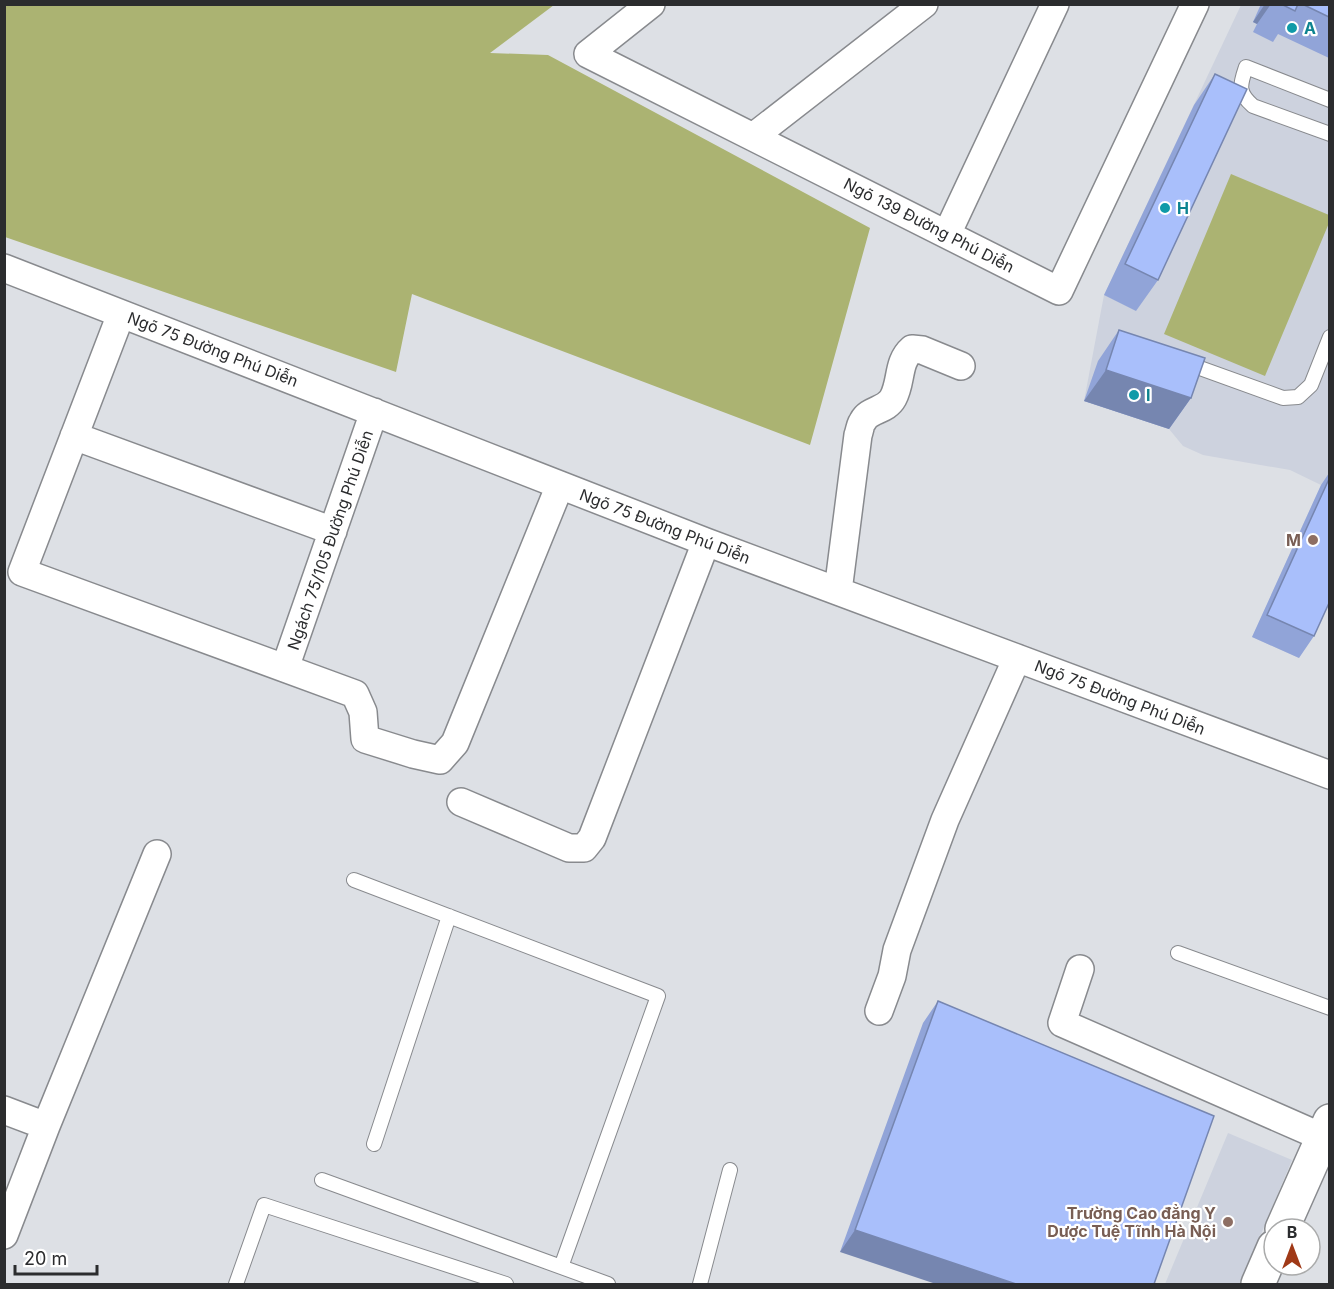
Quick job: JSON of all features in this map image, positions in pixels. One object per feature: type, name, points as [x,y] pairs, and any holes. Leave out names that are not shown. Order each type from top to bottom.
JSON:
[{"type":"street","name":"Ngõ 139 Đường Phú Diễn","points":[[651,4],[588,54],[1059,291],[1195,4]]},
{"type":"street","points":[[753,137],[924,4]]},
{"type":"street","points":[[947,234],[1055,4]]},
{"type":"street","name":"Ngõ 75 Đường Phú Diễn","points":[[6,272],[121,314],[706,542],[1329,775]]},
{"type":"street","points":[[121,314],[22,572],[355,694],[363,712],[365,739],[440,760],[455,743],[560,485]]},
{"type":"street","points":[[838,591],[862,421],[868,414],[884,407],[893,398],[906,354],[912,349],[922,350],[961,366]]},
{"type":"street","name":"Ngách 75/105 Đường Phú Diễn","points":[[285,668],[374,412]]},
{"type":"street","points":[[74,436],[333,531]]},
{"type":"street","points":[[461,802],[569,848],[584,848],[592,838],[706,542]]},
{"type":"street","points":[[879,1011],[892,976],[897,950],[945,820],[1017,658]]},
{"type":"street","points":[[4,1235],[157,854]]},
{"type":"street","points":[[1080,969],[1062,1023],[1326,1129],[1287,1217]]},
{"type":"street","points":[[4,1110],[46,1126]]},
{"type":"lane","points":[[1329,100],[1246,67],[1240,85],[1243,98],[1252,106],[1329,134]]},
{"type":"lane","points":[[1174,358],[1283,398],[1298,397],[1311,385],[1325,360],[1329,337]]},
{"type":"lane","points":[[354,880],[658,996],[561,1267]]},
{"type":"lane","points":[[374,1144],[449,916]]},
{"type":"lane","points":[[1178,953],[1329,1008]]},
{"type":"lane","points":[[700,1284],[730,1170]]},
{"type":"lane","points":[[322,1180],[608,1284]]},
{"type":"lane","points":[[236,1284],[264,1205],[506,1284]]},
{"type":"shaded area","points":[[1241,5],[1329,5],[1330,592],[1299,658],[1252,637],[1321,485],[1290,470],[1203,455],[1183,446],[1169,429],[1084,401],[1104,295]]},
{"type":"shaded area","name":"Trường Cao đẳng Y Dược Tuệ Tĩnh Hà Nội","points":[[1228,1133],[1292,1160],[1268,1217],[1262,1217],[1262,1232],[1240,1284],[1165,1284]]},
{"type":"green space","points":[[5,4],[554,5],[490,53],[548,55],[870,228],[810,445],[412,294],[396,372],[5,237]]},
{"type":"green space","points":[[1231,174],[1329,215],[1329,223],[1265,376],[1164,334]]},
{"type":"building","points":[[1281,4],[1298,4],[1295,11]]},
{"type":"building","points":[[1302,4],[1329,4],[1329,17]]},
{"type":"building","name":"H","points":[[1215,74],[1247,89],[1158,280],[1125,264]]},
{"type":"building","points":[[1119,330],[1205,358],[1191,398],[1106,370]]},
{"type":"building","name":"M","points":[[1329,479],[1329,603],[1314,636],[1267,615]]},
{"type":"building","points":[[938,1001],[1214,1116],[1154,1284],[1016,1284],[855,1230]]},
{"type":"place","name":"A","points":[[1292,28]]},
{"type":"place","name":"H","points":[[1165,208]]},
{"type":"place","name":"I","points":[[1134,395]]},
{"type":"place","name":"M","points":[[1313,540]]},
{"type":"place","name":"Trường Cao đẳng Y Dược Tuệ Tĩnh Hà Nội","points":[[1228,1222]]}]
